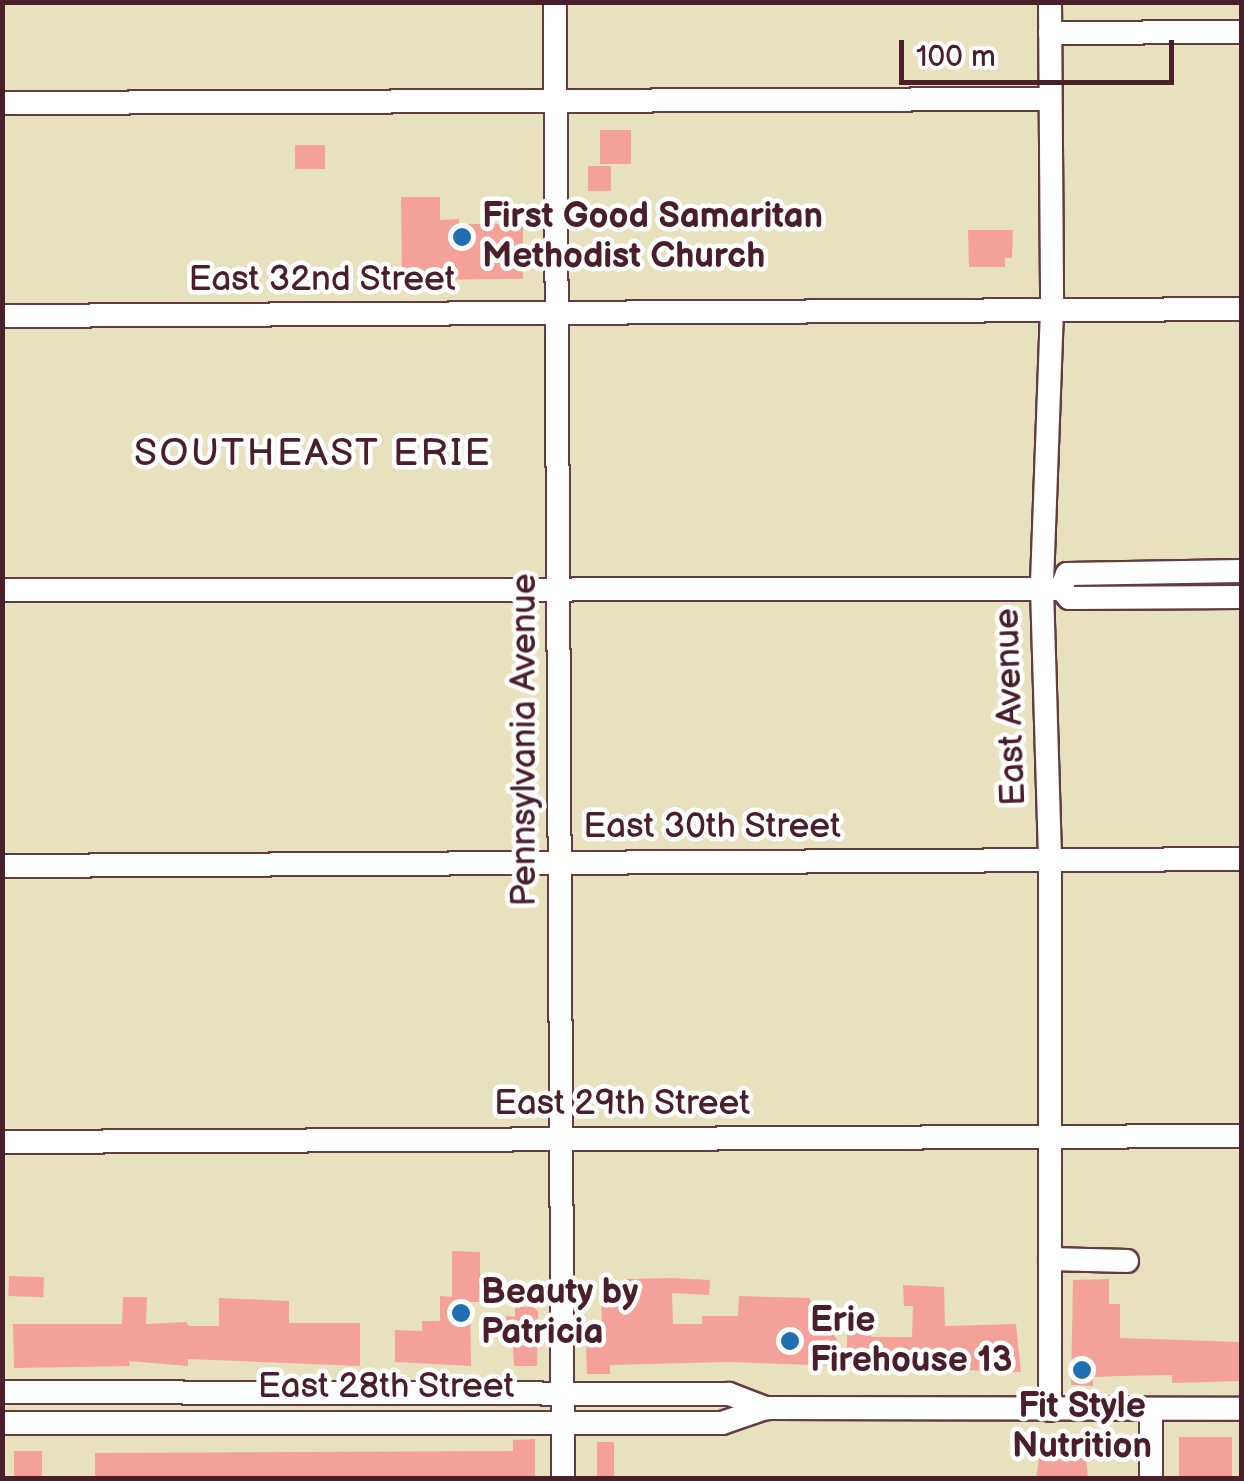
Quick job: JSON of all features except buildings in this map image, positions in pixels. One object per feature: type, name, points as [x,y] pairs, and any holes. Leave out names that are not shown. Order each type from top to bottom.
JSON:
[{"type":"street","name":"Pennsylvania Avenue","points":[[555,2],[564,1478]]},
{"type":"street","name":"East Avenue","points":[[1050,2],[1050,1410]]},
{"type":"street","points":[[1050,33],[1242,32]]},
{"type":"street","points":[[2,102],[1048,99]]},
{"type":"street","name":"East 32nd Street","points":[[2,316],[1242,309]]},
{"type":"street","points":[[1052,588],[1067,574],[1087,572],[1242,572]]},
{"type":"street","points":[[2,590],[1052,588],[1069,598],[1242,597]]},
{"type":"street","name":"East 30th Street","points":[[2,866],[1242,858]]},
{"type":"street","name":"East 29th Street","points":[[2,1142],[1242,1136]]},
{"type":"street","points":[[1050,1259],[1127,1262]]},
{"type":"street","name":"East 28th Street","points":[[2,1392],[729,1394],[766,1408]]},
{"type":"street","name":"East 28th Street","points":[[2,1423],[722,1423],[766,1408],[1242,1409]]},
{"type":"street","points":[[1151,1410],[1151,1478]]},
{"type":"place","name":"First Good Samaritan Methodist Church","points":[[462,237]]},
{"type":"place","name":"Beauty by Patricia","points":[[461,1313]]},
{"type":"place","name":"Erie Firehouse 13","points":[[790,1341]]},
{"type":"place","name":"Fit Style Nutrition","points":[[1082,1370]]},
{"type":"district","name":"SOUTHEAST ERIE","points":[[313,454]]}]
